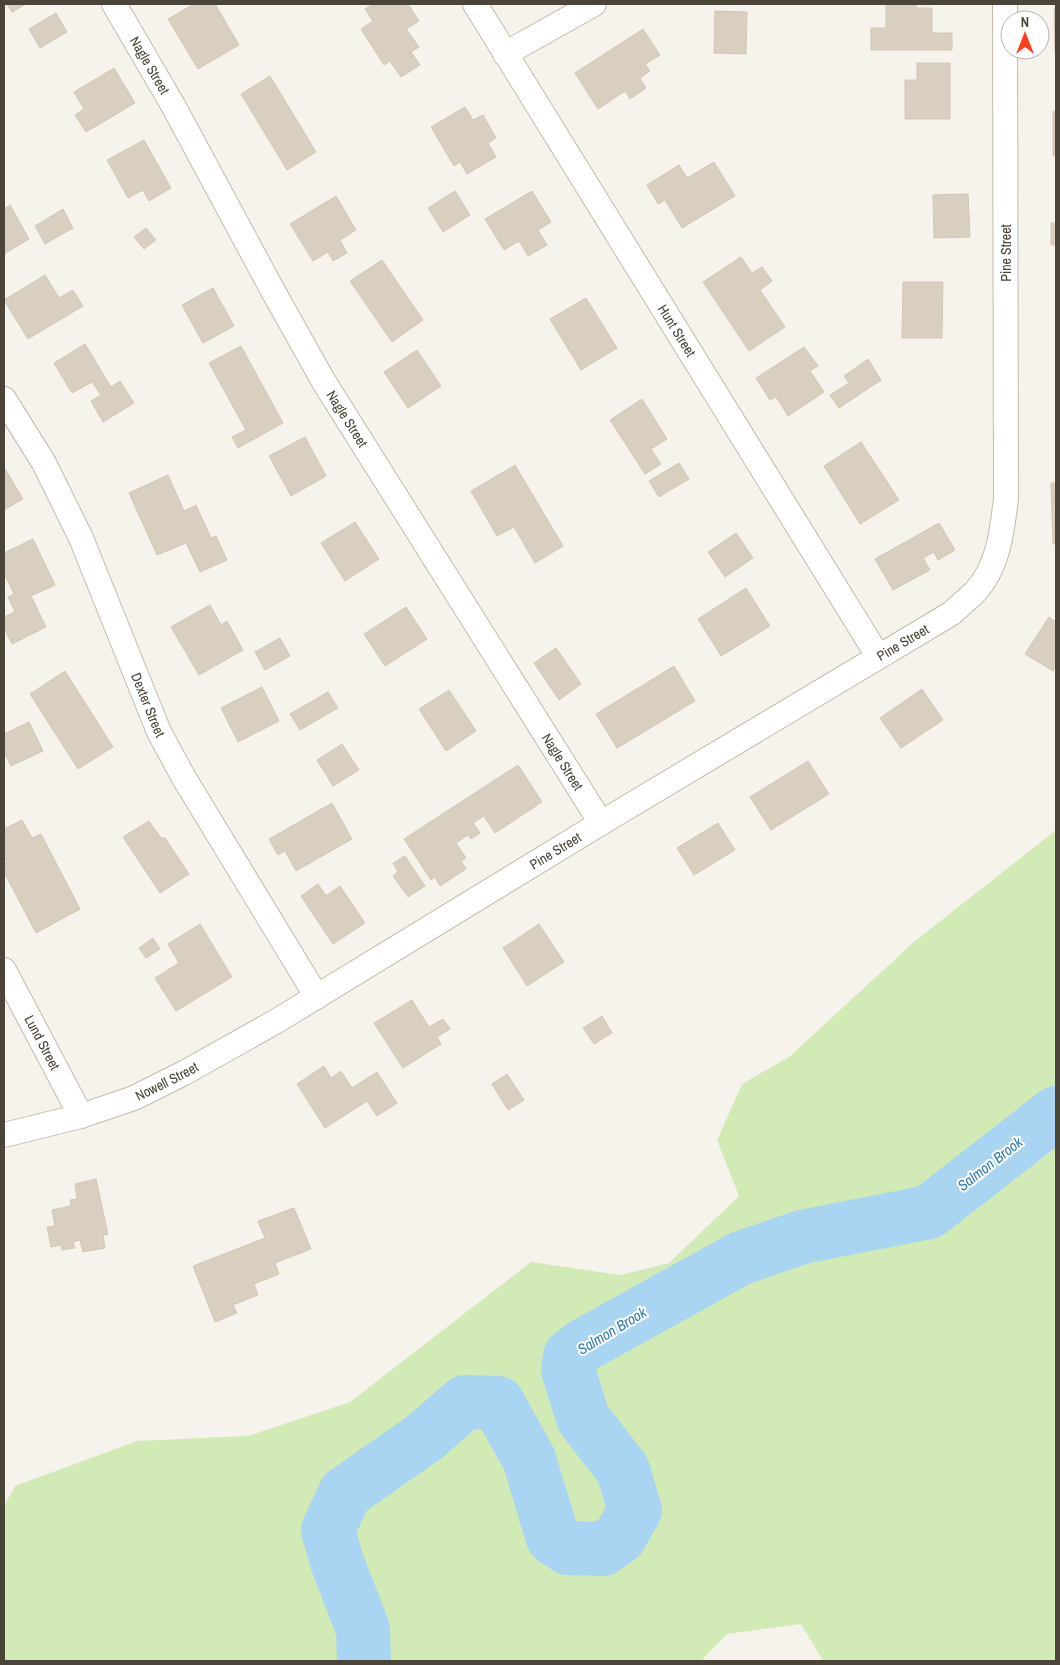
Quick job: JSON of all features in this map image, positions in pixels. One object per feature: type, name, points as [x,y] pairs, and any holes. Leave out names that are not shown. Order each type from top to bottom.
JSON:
[{"type":"street","name":"Nagle Street","points":[[114,4],[174,107],[324,382],[601,823]]},
{"type":"street","name":"Hunt Street","points":[[475,4],[878,656]]},
{"type":"street","points":[[505,54],[594,4]]},
{"type":"street","name":"Pine Street","points":[[317,997],[601,823],[952,613],[976,591],[994,564],[1002,532],[1006,498],[1005,4]]},
{"type":"street","name":"Dexter Street","points":[[4,399],[44,463],[73,520],[159,732],[184,778],[317,997]]},
{"type":"street","name":"Lund Street","points":[[4,970],[81,1116]]},
{"type":"street","name":"Nowell Street","points":[[4,1135],[81,1116],[134,1098],[184,1073],[317,997]]},
{"type":"green space","points":[[1056,830],[1056,1661],[823,1661],[801,1624],[727,1634],[701,1661],[4,1661],[4,1506],[15,1486],[137,1441],[248,1436],[350,1402],[531,1262],[620,1275],[669,1263],[739,1196],[717,1140],[742,1084],[789,1057],[915,941]]},
{"type":"building","points":[[7,4],[26,4],[12,12]]},
{"type":"building","points":[[194,4],[215,4],[239,45],[198,69],[168,19]]},
{"type":"building","points":[[373,4],[408,4],[419,21],[406,29],[419,47],[411,52],[420,65],[401,77],[390,61],[384,65],[361,29],[373,21],[365,9]]},
{"type":"building","points":[[886,4],[916,4],[916,8],[932,8],[932,33],[952,33],[952,50],[871,50],[871,28],[886,28]]},
{"type":"building","points":[[1054,9],[1056,9],[1056,53],[1055,53]]},
{"type":"building","points":[[715,11],[747,12],[746,54],[714,53]]},
{"type":"building","points":[[56,13],[67,32],[40,48],[29,29]]},
{"type":"building","points":[[643,29],[660,55],[645,64],[650,71],[640,78],[646,88],[630,99],[625,91],[598,109],[575,73]]},
{"type":"building","points":[[917,63],[950,63],[950,119],[905,119],[905,80],[917,80]]},
{"type":"building","points":[[114,68],[135,103],[86,132],[75,115],[84,109],[74,92]]},
{"type":"building","points":[[270,76],[316,152],[287,170],[241,94]]},
{"type":"building","points":[[465,107],[473,120],[483,115],[496,138],[488,143],[496,157],[467,174],[460,162],[454,166],[431,127]]},
{"type":"building","points":[[1053,111],[1056,111],[1056,156],[1053,156]]},
{"type":"building","points":[[144,140],[171,188],[149,201],[143,190],[128,198],[107,160]]},
{"type":"building","points":[[714,162],[735,196],[682,228],[665,200],[658,204],[647,185],[679,165],[687,178]]},
{"type":"building","points":[[455,191],[470,215],[443,232],[428,208]]},
{"type":"building","points":[[532,191],[551,222],[538,230],[547,245],[528,256],[519,241],[504,250],[485,219]]},
{"type":"building","points":[[968,194],[970,237],[934,238],[933,195]]},
{"type":"building","points":[[336,196],[356,230],[340,240],[347,253],[333,261],[328,252],[313,261],[290,224]]},
{"type":"building","points":[[10,205],[29,239],[4,254],[4,209]]},
{"type":"building","points":[[63,209],[73,228],[45,244],[35,226]]},
{"type":"building","points":[[1051,223],[1056,223],[1056,245],[1051,245]]},
{"type":"building","points":[[146,228],[156,240],[144,249],[134,237]]},
{"type":"building","points":[[741,257],[752,273],[762,267],[772,281],[760,290],[785,327],[749,351],[703,282]]},
{"type":"building","points":[[382,260],[423,320],[392,342],[350,281]]},
{"type":"building","points":[[45,275],[59,298],[73,290],[83,306],[28,339],[4,300]]},
{"type":"building","points":[[903,282],[943,282],[942,338],[902,338]]},
{"type":"building","points":[[213,288],[234,326],[203,343],[182,305]]},
{"type":"building","points":[[586,298],[617,348],[581,370],[550,319]]},
{"type":"building","points":[[85,344],[111,387],[120,381],[134,403],[103,422],[91,401],[101,395],[92,382],[72,393],[54,363]]},
{"type":"building","points":[[241,346],[283,423],[238,448],[232,437],[246,430],[209,363]]},
{"type":"building","points":[[804,347],[818,366],[810,371],[824,392],[788,416],[776,397],[770,400],[756,378]]},
{"type":"building","points":[[417,350],[441,386],[408,408],[384,372]]},
{"type":"building","points":[[868,359],[881,380],[839,408],[830,395],[849,383],[844,376]]},
{"type":"building","points":[[642,399],[667,439],[651,449],[661,464],[645,474],[610,420]]},
{"type":"building","points":[[305,437],[326,476],[291,496],[269,456]]},
{"type":"building","points":[[861,442],[899,500],[860,524],[824,466]]},
{"type":"building","points":[[679,463],[689,479],[659,497],[649,481]]},
{"type":"building","points":[[515,465],[563,546],[535,563],[514,527],[497,536],[471,491]]},
{"type":"building","points":[[4,467],[23,499],[4,510]]},
{"type":"building","points":[[168,475],[184,511],[196,505],[211,538],[216,536],[227,560],[200,572],[186,543],[157,555],[129,493]]},
{"type":"building","points":[[1051,483],[1056,483],[1056,544],[1053,544]]},
{"type":"building","points":[[355,522],[379,559],[345,581],[321,543]]},
{"type":"building","points":[[939,523],[955,550],[938,560],[934,552],[923,558],[930,570],[893,590],[875,559]]},
{"type":"building","points":[[736,533],[753,558],[725,577],[708,552]]},
{"type":"building","points":[[33,539],[55,585],[31,596],[46,627],[12,644],[4,628],[4,617],[15,612],[8,597],[14,594],[4,573],[4,553]]},
{"type":"building","points":[[746,588],[770,626],[721,656],[698,619]]},
{"type":"building","points":[[210,605],[221,625],[227,621],[243,650],[199,675],[171,627]]},
{"type":"building","points":[[406,607],[427,639],[385,666],[364,634]]},
{"type":"building","points":[[1049,617],[1056,622],[1056,666],[1053,671],[1025,654]]},
{"type":"building","points":[[280,638],[290,656],[265,670],[255,652]]},
{"type":"building","points":[[556,648],[581,684],[559,700],[534,663]]},
{"type":"building","points":[[674,666],[695,701],[617,748],[596,714]]},
{"type":"building","points":[[65,671],[113,747],[78,769],[30,694]]},
{"type":"building","points":[[262,687],[279,721],[238,742],[221,708]]},
{"type":"building","points":[[922,689],[943,720],[901,748],[880,718]]},
{"type":"building","points":[[449,690],[476,731],[446,751],[419,709]]},
{"type":"building","points":[[328,692],[338,708],[300,730],[290,714]]},
{"type":"building","points":[[29,722],[43,751],[11,766],[4,752],[4,734]]},
{"type":"building","points":[[342,744],[359,770],[333,786],[317,760]]},
{"type":"building","points":[[808,761],[829,794],[771,830],[750,797]]},
{"type":"building","points":[[518,765],[542,802],[495,833],[484,816],[473,823],[480,833],[471,839],[468,835],[456,843],[466,858],[461,861],[466,869],[440,886],[435,877],[431,880],[404,839]]},
{"type":"building","points":[[332,803],[352,839],[296,871],[285,851],[278,855],[269,839]]},
{"type":"building","points":[[22,820],[32,838],[41,834],[80,909],[36,933],[4,872],[4,864],[7,862],[4,855],[4,829]]},
{"type":"building","points":[[149,821],[161,838],[165,838],[189,874],[160,893],[123,837]]},
{"type":"building","points":[[718,823],[735,850],[694,875],[677,848]]},
{"type":"building","points":[[405,856],[425,886],[408,897],[393,876],[398,872],[393,863]]},
{"type":"building","points":[[318,884],[326,896],[340,886],[365,923],[333,944],[301,896]]},
{"type":"building","points":[[200,924],[232,977],[176,1011],[155,978],[179,963],[168,944]]},
{"type":"building","points":[[539,924],[564,962],[527,986],[503,948]]},
{"type":"building","points":[[153,938],[160,949],[146,958],[139,948]]},
{"type":"building","points":[[412,1000],[429,1027],[443,1019],[450,1029],[437,1037],[441,1044],[403,1068],[374,1023]]},
{"type":"building","points":[[602,1016],[612,1033],[594,1044],[583,1028]]},
{"type":"building","points":[[324,1066],[331,1078],[341,1071],[352,1088],[377,1072],[397,1103],[377,1116],[367,1101],[325,1128],[297,1084]]},
{"type":"building","points":[[507,1074],[524,1100],[508,1110],[492,1084]]},
{"type":"building","points":[[96,1179],[108,1234],[103,1235],[105,1248],[83,1252],[80,1240],[73,1242],[75,1248],[62,1250],[61,1245],[51,1247],[47,1227],[55,1226],[52,1210],[71,1206],[70,1200],[77,1199],[75,1184]]},
{"type":"building","points":[[294,1208],[311,1249],[275,1263],[279,1274],[254,1284],[258,1295],[233,1305],[237,1313],[215,1322],[193,1266],[265,1238],[258,1221]]},
{"type":"waterway","name":"Salmon Brook","points":[[364,1661],[363,1629],[337,1562],[328,1530],[345,1493],[425,1437],[465,1402],[498,1403],[529,1459],[553,1538],[568,1548],[603,1549],[620,1537],[635,1510],[623,1470],[583,1418],[568,1370],[570,1356],[584,1345],[741,1258],[802,1237],[929,1212],[1056,1113]]}]
